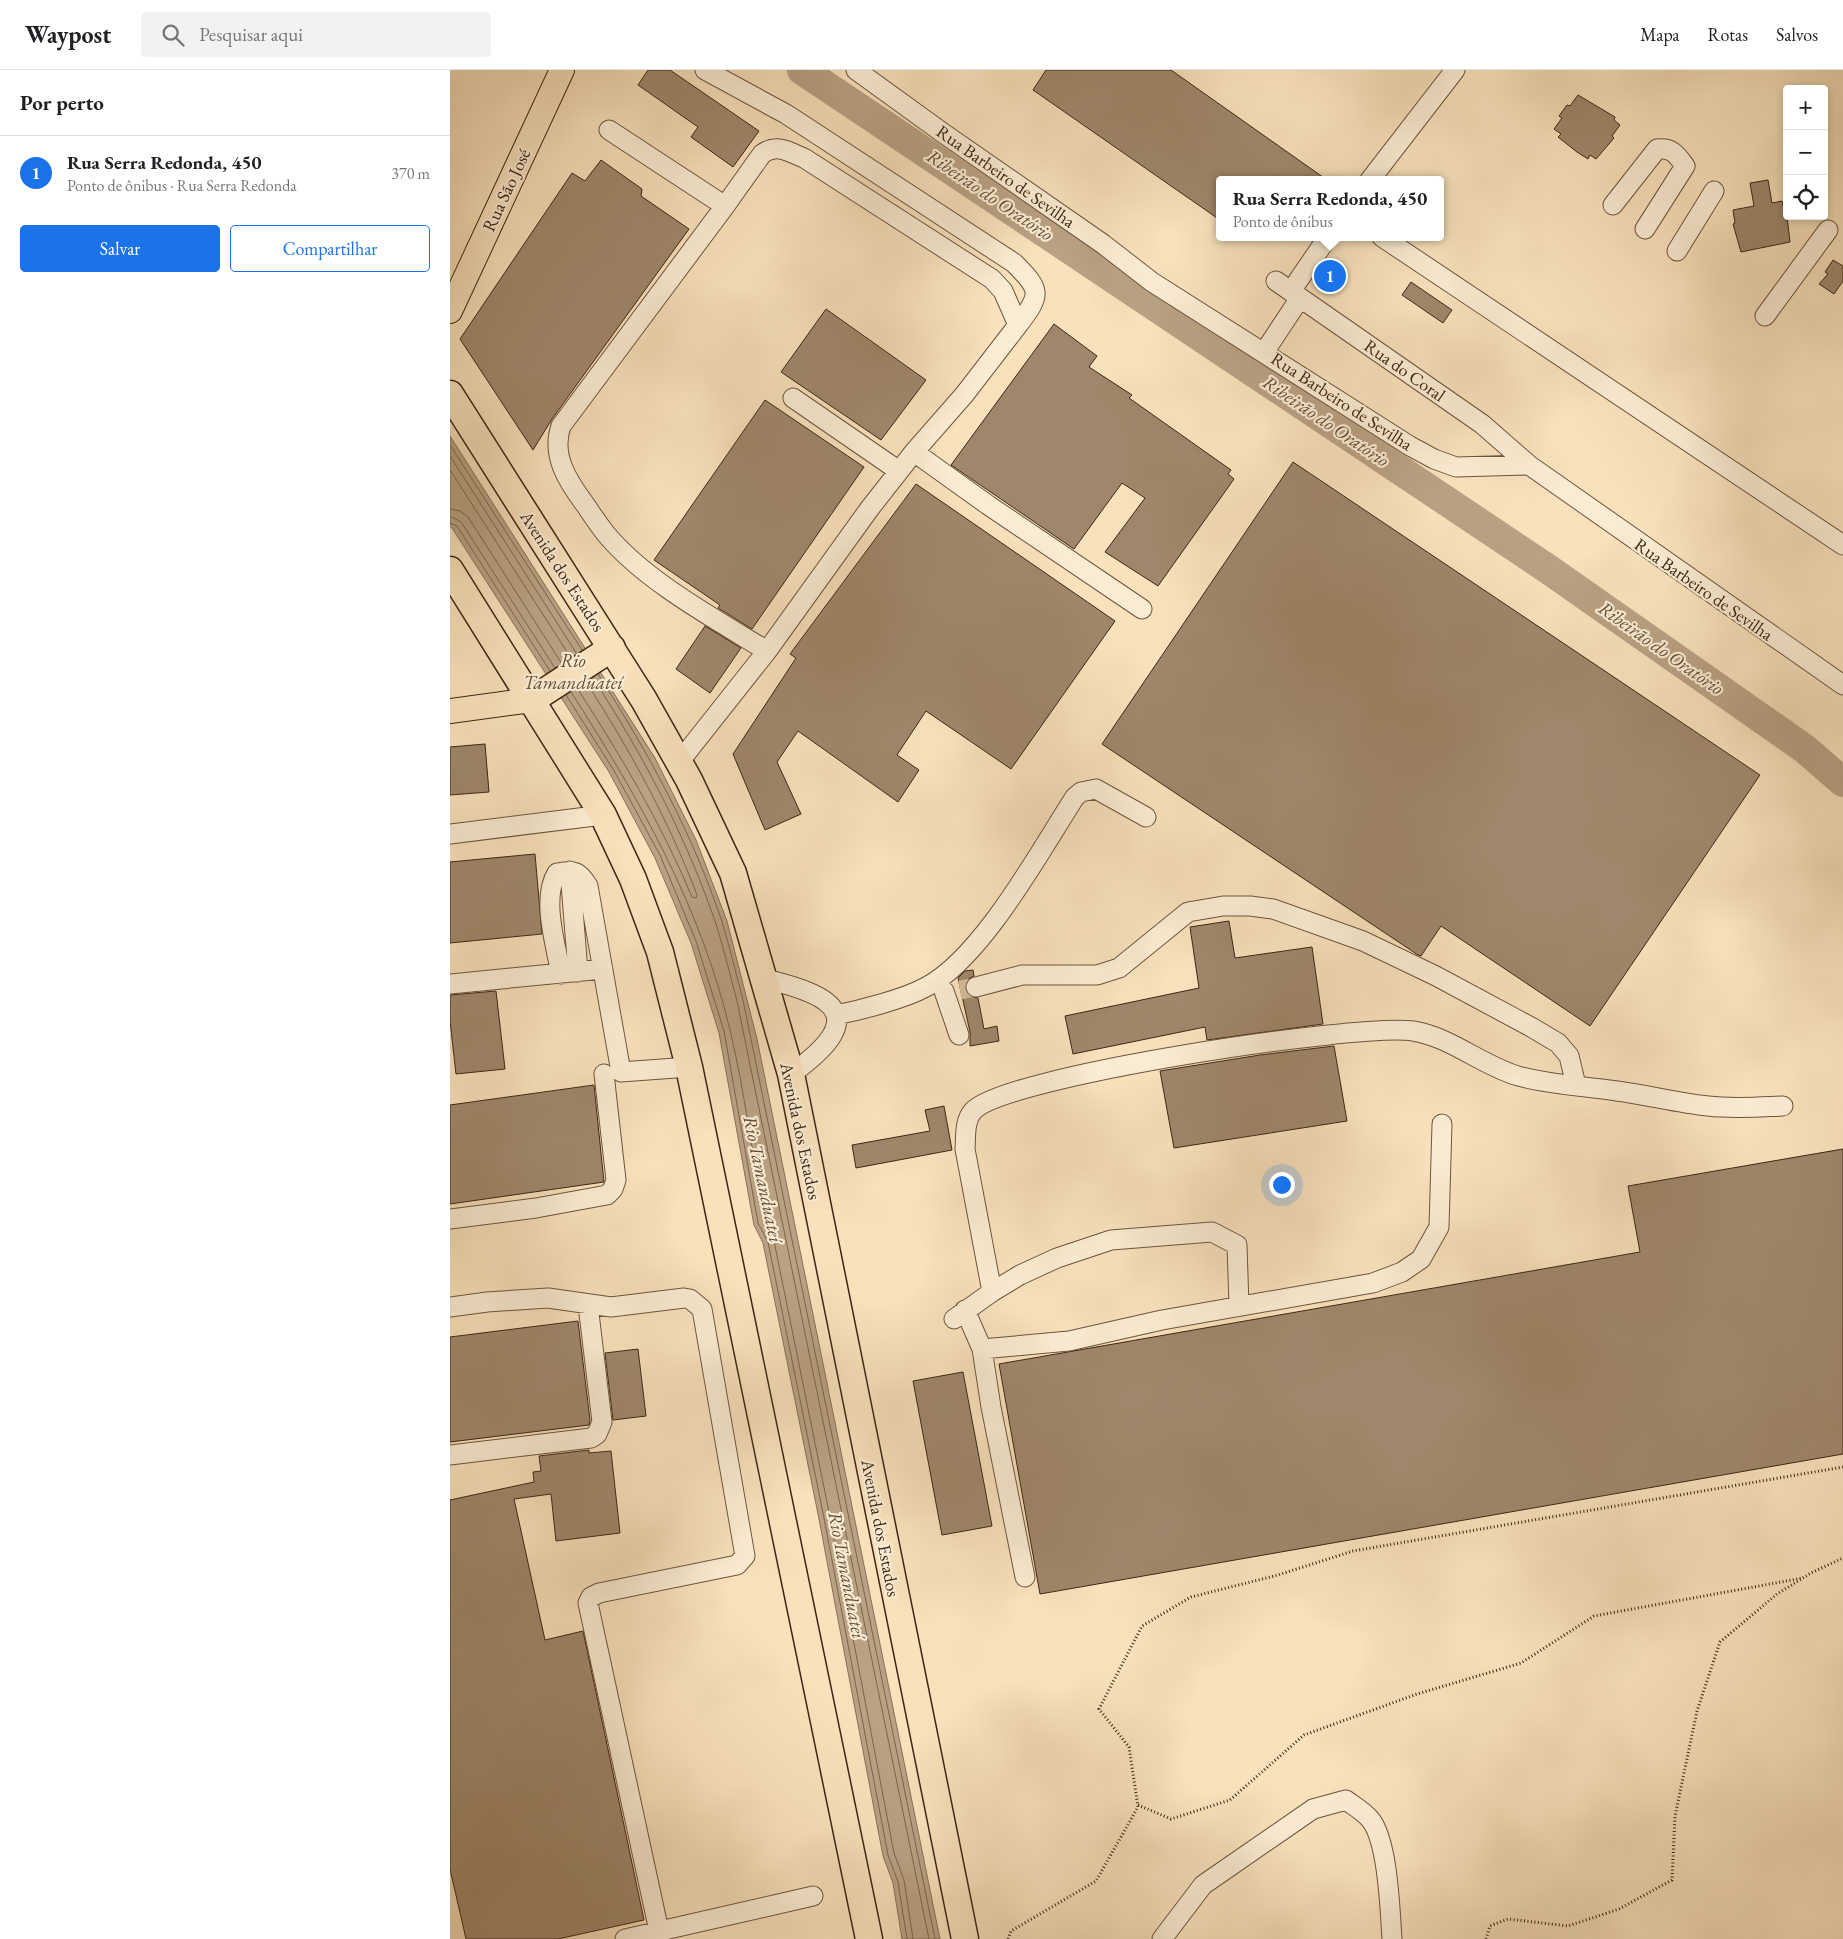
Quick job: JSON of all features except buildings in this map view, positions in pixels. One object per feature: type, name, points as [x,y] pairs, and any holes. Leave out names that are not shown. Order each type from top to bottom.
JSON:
[{"type":"highway","name":"Avenida dos Estados","points":[[450,394],[604,653],[680,761],[733,873],[765,979],[790,1074],[965,1939]]},
{"type":"highway","points":[[450,570],[540,694],[602,815],[647,912],[672,992],[869,1939]]},
{"type":"highway","points":[[540,694],[604,653]]},
{"type":"main road","name":"Rua São José","points":[[450,311],[556,75]]},
{"type":"main road","points":[[450,711],[540,694]]},
{"type":"street","points":[[680,761],[767,651],[899,471],[964,396],[1031,308],[1036,293],[1035,286],[1014,263],[786,114],[705,70]]},
{"type":"street","name":"Rua Barbeiro de Sevilha","points":[[856,70],[942,133],[1103,244],[1152,282],[1265,352],[1399,439],[1434,459],[1451,466],[1464,468],[1529,464],[1843,685]]},
{"type":"street","points":[[1373,176],[1455,70]]},
{"type":"street","points":[[609,130],[725,206]]},
{"type":"street","points":[[767,651],[674,593],[640,566],[607,535],[571,485],[558,453],[556,440],[561,426],[762,154],[770,148],[780,148],[804,158],[992,279],[1003,291],[1018,325]]},
{"type":"street","points":[[1613,205],[1658,149],[1666,148],[1676,153],[1685,166],[1645,229]]},
{"type":"street","points":[[1677,251],[1714,191]]},
{"type":"street","points":[[1765,316],[1828,230]]},
{"type":"street","points":[[1265,352],[1289,290],[1325,241]]},
{"type":"street","points":[[1388,241],[1843,545]]},
{"type":"street","name":"Rua do Coral","points":[[1289,290],[1482,424],[1529,464]]},
{"type":"street","points":[[793,398],[899,471]]},
{"type":"street","points":[[914,452],[988,505],[1142,609]]},
{"type":"street","points":[[959,1035],[951,989],[956,965],[994,921],[1081,792],[1096,789],[1146,817]]},
{"type":"street","points":[[450,834],[602,815]]},
{"type":"street","points":[[569,973],[570,871],[581,875],[588,886],[621,1072],[689,1067]]},
{"type":"street","points":[[836,1015],[1022,975],[1097,975],[1119,968],[1188,912],[1223,906],[1250,906],[1273,909],[1362,941],[1436,976],[1531,1027],[1558,1043],[1569,1056],[1576,1085]]},
{"type":"street","points":[[450,984],[602,969]]},
{"type":"street","points":[[765,979],[813,993],[832,1006],[836,1015],[836,1026],[828,1042],[814,1057],[790,1074]]},
{"type":"street","points":[[992,1292],[965,1149],[966,1128],[972,1112],[984,1102],[1033,1085],[1115,1067],[1301,1038],[1381,1031],[1411,1031],[1432,1036],[1480,1060],[1516,1075],[1553,1083],[1651,1095],[1708,1106],[1782,1106]]},
{"type":"street","points":[[450,1219],[536,1208],[607,1195],[613,1189],[616,1180],[604,1074]]},
{"type":"street","points":[[982,1349],[1069,1342],[1162,1320],[1373,1283],[1402,1272],[1421,1259],[1439,1227],[1442,1124]]},
{"type":"street","points":[[1025,1577],[991,1407],[982,1349],[960,1314],[1020,1275],[1057,1258],[1111,1240],[1212,1232],[1237,1245],[1239,1306]]},
{"type":"street","points":[[450,1307],[487,1302],[548,1298],[588,1305],[611,1306],[684,1298],[690,1299],[702,1309],[745,1556],[737,1565],[599,1593],[591,1597],[588,1603],[659,1931]]},
{"type":"street","points":[[450,1455],[591,1438],[597,1434],[602,1422],[588,1305]]},
{"type":"street","points":[[1162,1939],[1203,1885],[1313,1809],[1346,1800],[1371,1820],[1378,1837],[1387,1875],[1392,1939]]},
{"type":"street","points":[[625,1939],[813,1896]]},
{"type":"path","points":[[1008,1939],[1011,1931],[1096,1881],[1138,1805],[1130,1747],[1099,1709],[1142,1626],[1191,1596],[1278,1575],[1353,1551],[1843,1467]]},
{"type":"path","points":[[1486,1939],[1490,1926],[1508,1919],[1568,1926],[1619,1909],[1672,1880],[1677,1806],[1697,1711],[1720,1642],[1777,1594],[1803,1578],[1843,1558]]},
{"type":"path","points":[[1138,1805],[1171,1819],[1230,1800],[1304,1735],[1417,1694],[1521,1663],[1594,1616],[1803,1578]]},
{"type":"water","name":"Rio Tamanduateí","points":[[450,436],[655,758],[696,840],[727,921],[757,1039],[940,1939],[902,1939],[893,1883],[883,1856],[818,1514],[763,1243],[754,1225],[719,1033],[691,943],[655,858],[609,772],[450,525]]},
{"type":"waterway","name":"Ribeirão do Oratório","points":[[802,70],[1548,569],[1805,749],[1843,782]]},
{"type":"tunnel","points":[[960,990],[976,987]]},
{"type":"place","name":"Rua Serra Redonda, 450","points":[[1330,276]]}]
